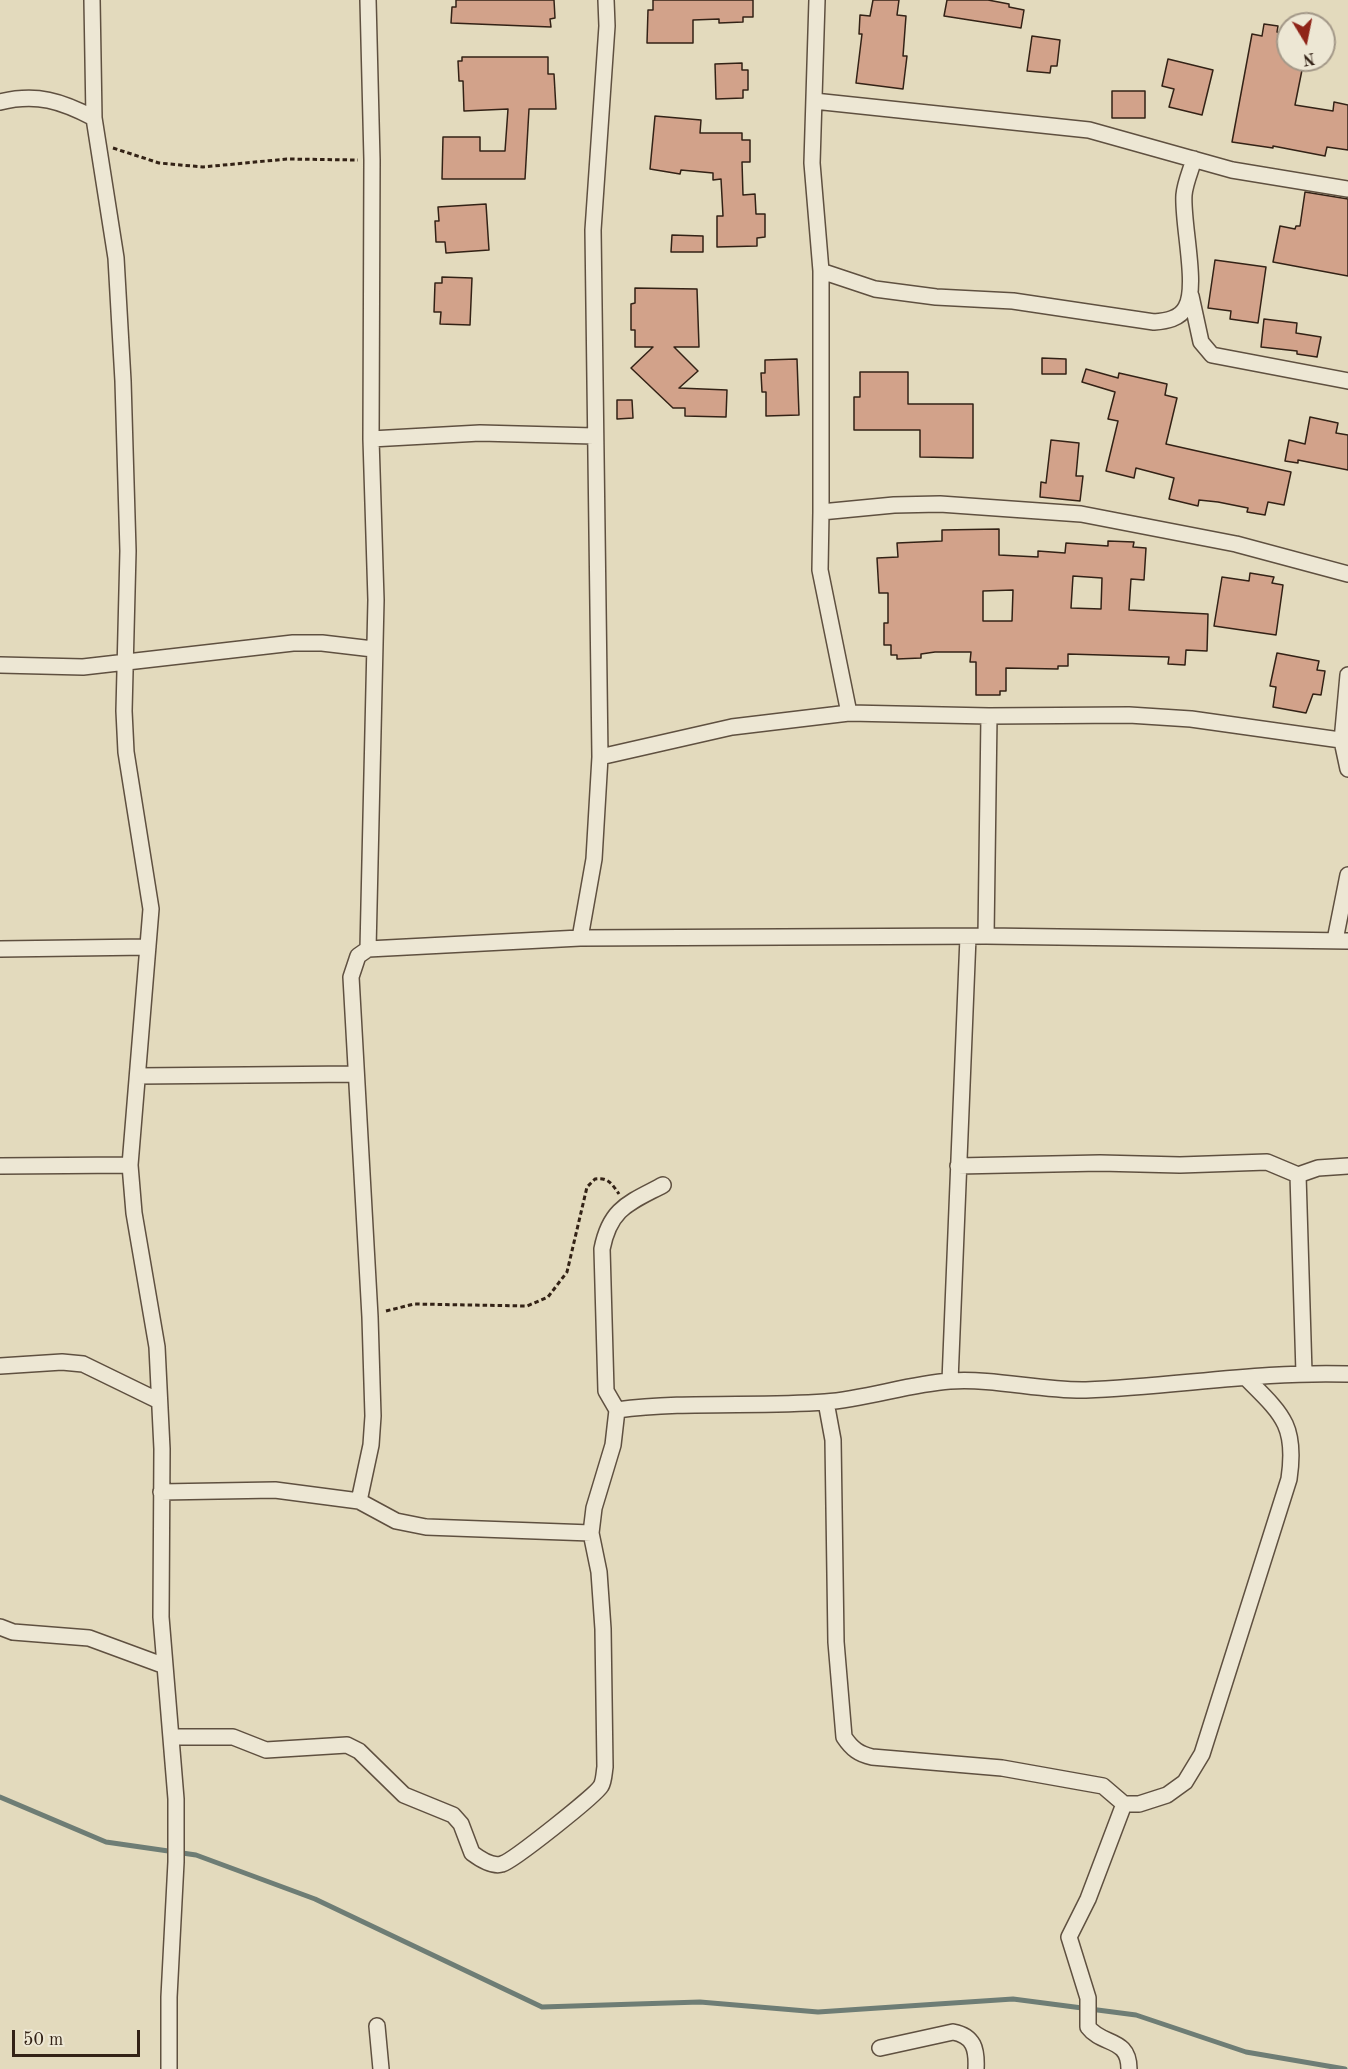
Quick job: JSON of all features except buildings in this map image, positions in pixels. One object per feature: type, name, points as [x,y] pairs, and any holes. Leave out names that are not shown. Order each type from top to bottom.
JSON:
[{"type":"street","points":[[92,0],[94,118],[116,258],[120,315],[128,550],[125,661],[126,752],[151,909],[130,1166],[134,1213],[157,1347],[162,1449],[161,1617],[176,1799],[176,1862],[169,1997],[169,2069]]},
{"type":"street","points":[[368,0],[372,160],[371,439],[376,600],[373,649],[368,949]]},
{"type":"street","points":[[580,938],[594,859],[600,757],[593,230],[607,36],[606,0]]},
{"type":"street","points":[[818,0],[812,163],[821,271],[820,570],[849,713]]},
{"type":"street","points":[[0,102],[35,98],[61,101],[94,118]]},
{"type":"street","points":[[814,101],[1089,130],[1232,170],[1348,189]]},
{"type":"street","points":[[1194,159],[1184,194],[1190,290],[1201,342],[1212,355],[1348,381]]},
{"type":"street","points":[[821,271],[875,289],[936,297],[1012,301],[1154,322],[1179,316],[1187,306],[1190,290]]},
{"type":"street","points":[[371,439],[480,433],[594,436]]},
{"type":"street","points":[[820,512],[894,505],[940,504],[1081,514],[1236,544],[1348,574]]},
{"type":"street","points":[[0,665],[82,667],[293,643],[322,643],[373,649]]},
{"type":"street","points":[[1348,675],[1345,741],[1348,769]]},
{"type":"street","points":[[600,757],[732,727],[849,713],[989,716],[1129,715],[1191,719],[1345,741]]},
{"type":"street","points":[[986,936],[989,716]]},
{"type":"street","points":[[359,1501],[373,1416],[370,1317],[351,976],[358,956],[368,949],[580,938],[986,936],[1341,941],[1348,875]]},
{"type":"street","points":[[950,1381],[968,937]]},
{"type":"street","points":[[0,949],[148,947]]},
{"type":"street","points":[[138,1076],[356,1074]]},
{"type":"street","points":[[958,1166],[1100,1163],[1180,1165],[1267,1162],[1298,1175],[1318,1168],[1348,1166]]},
{"type":"street","points":[[0,1166],[130,1166]]},
{"type":"street","points":[[1298,1175],[1304,1373]]},
{"type":"street","points":[[171,1737],[233,1737],[266,1750],[347,1744],[359,1751],[404,1795],[453,1815],[461,1824],[472,1853],[494,1864],[504,1864],[592,1796],[603,1784],[605,1767],[603,1629],[599,1572],[591,1533],[594,1508],[613,1445],[617,1410],[606,1392],[602,1249],[606,1228],[626,1205],[663,1185]]},
{"type":"street","points":[[0,1366],[62,1362],[83,1364],[159,1401]]},
{"type":"street","points":[[617,1410],[720,1403],[826,1402],[950,1381],[1000,1381],[1044,1389],[1087,1390],[1304,1373],[1348,1374]]},
{"type":"street","points":[[826,1402],[834,1451],[836,1642],[844,1737],[850,1747],[861,1755],[872,1757],[1002,1767],[1103,1786],[1124,1804],[1139,1804],[1167,1795],[1185,1782],[1202,1754],[1288,1479],[1293,1452],[1286,1425],[1275,1407],[1246,1378]]},
{"type":"street","points":[[161,1492],[275,1490],[359,1501],[396,1521],[426,1527],[591,1533]]},
{"type":"street","points":[[0,1627],[13,1632],[89,1638],[165,1666]]},
{"type":"street","points":[[1124,1804],[1088,1899],[1069,1936],[1088,1998],[1088,2027],[1122,2047],[1129,2059],[1129,2069]]},
{"type":"street","points":[[377,2026],[381,2069]]},
{"type":"street","points":[[880,2048],[953,2032],[964,2034],[973,2042],[976,2050],[976,2069]]},
{"type":"path","points":[[98,143],[159,163],[203,167],[287,159],[372,160]]},
{"type":"path","points":[[370,1317],[395,1307],[414,1304],[527,1306],[548,1298],[567,1272],[587,1187],[595,1179],[603,1178],[610,1182],[626,1205]]},
{"type":"waterway","points":[[0,1797],[106,1842],[196,1855],[315,1899],[542,2007],[700,2002],[818,2012],[1013,1999],[1136,2015],[1246,2052],[1345,2069]]}]
